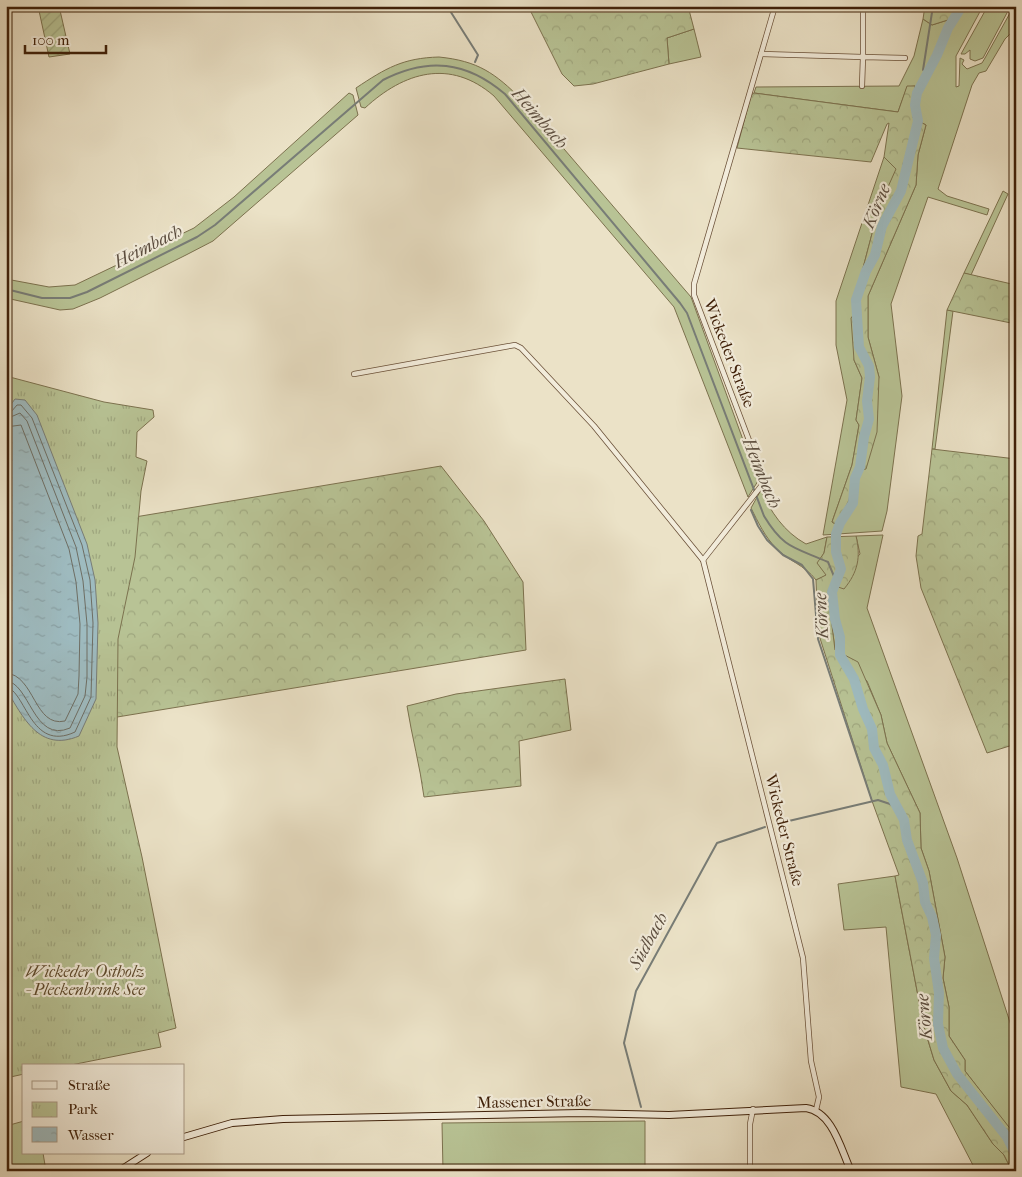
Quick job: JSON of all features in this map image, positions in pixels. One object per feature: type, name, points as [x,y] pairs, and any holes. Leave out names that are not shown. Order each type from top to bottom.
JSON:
[{"type":"main road","name":"Massener Straße","points":[[185,1137],[217,1126],[261,1120],[580,1113],[669,1115],[753,1109],[806,1108],[816,1110]]},
{"type":"main road","points":[[816,1110],[829,1123],[851,1171]]},
{"type":"main road","points":[[118,1171],[145,1154]]},
{"type":"street","name":"Wickeder Straße","points":[[703,560],[760,488],[762,479],[694,295],[694,284],[775,6]]},
{"type":"street","points":[[862,86],[863,6]]},
{"type":"street","points":[[761,54],[905,58]]},
{"type":"street","name":"Wickeder Straße","points":[[354,374],[515,345],[521,348],[594,426],[703,560],[803,958],[811,1061],[819,1097],[816,1110]]},
{"type":"street","points":[[750,1171],[750,1124],[753,1109]]},
{"type":"green space","points":[[38,6],[59,6],[70,54],[49,57]]},
{"type":"green space","points":[[528,6],[688,6],[694,29],[667,38],[669,64],[593,84],[574,86],[562,74]]},
{"type":"green space","points":[[925,6],[958,6],[951,19],[932,25],[923,19]]},
{"type":"green space","points":[[958,6],[983,6],[956,56],[956,87],[959,86],[960,58],[964,60],[962,64],[967,69],[982,63],[1010,13],[1016,9],[1016,28],[1005,39],[986,71],[979,73],[972,85],[938,189],[947,196],[989,209],[987,215],[928,197],[891,304],[902,396],[887,511],[882,531],[823,535],[847,400],[836,345],[836,301],[884,157],[897,169],[879,207],[863,268],[854,360],[862,378],[856,420],[859,425],[852,465],[832,522],[837,525],[849,500],[854,472],[879,377],[868,337],[868,296],[916,185],[918,155],[926,125],[913,118],[915,86],[907,87],[898,112],[754,93],[756,87],[899,86],[914,56],[923,19],[932,25],[951,19]]},
{"type":"green space","points":[[990,9],[1008,11],[983,58],[975,61],[970,59],[970,50],[965,54],[961,54],[985,11]]},
{"type":"green space","points":[[694,29],[701,57],[669,64],[667,38]]},
{"type":"green space","points":[[439,57],[465,62],[485,70],[503,82],[522,100],[691,297],[758,481],[748,497],[674,307],[494,96],[477,84],[461,77],[428,74],[411,78],[395,86],[365,108],[361,107],[356,88],[395,65],[415,59]]},
{"type":"green space","points":[[907,86],[915,86],[913,118],[926,125],[918,155],[916,185],[868,296],[868,337],[879,377],[877,432],[866,469],[854,472],[849,500],[837,525],[832,522],[852,465],[859,425],[856,420],[862,378],[854,360],[851,318],[859,308],[863,268],[879,207],[896,169],[884,157],[889,123],[871,162],[737,148],[751,95],[754,93],[898,112]]},
{"type":"green space","points":[[349,93],[353,95],[358,115],[213,241],[100,298],[73,309],[60,310],[6,298],[6,279],[49,287],[75,285],[194,228],[234,197]]},
{"type":"green space","points":[[1003,191],[1008,194],[971,275],[964,273]]},
{"type":"green space","points":[[964,273],[1016,285],[1016,324],[947,310]]},
{"type":"green space","points":[[947,310],[953,311],[935,449],[932,449]]},
{"type":"green space","name":"Wickeder Ostholz - Pleckenbrink See","points":[[6,376],[104,402],[153,410],[154,417],[137,432],[136,457],[147,461],[141,491],[135,557],[118,639],[117,747],[142,857],[176,1028],[158,1033],[161,1047],[76,1064],[22,1064],[22,1074],[6,1078]]},
{"type":"green space","points":[[932,449],[1016,459],[1016,744],[987,753],[921,588],[916,556],[918,536],[922,534]]},
{"type":"green space","points":[[441,466],[484,521],[523,582],[526,650],[105,719],[135,517]]},
{"type":"green space","points":[[761,490],[769,506],[784,527],[798,539],[806,544],[827,537],[824,553],[818,563],[827,575],[816,580],[807,570],[781,552],[768,539],[751,508]]},
{"type":"green space","points":[[883,535],[867,608],[957,858],[1016,1041],[1016,1137],[965,1071],[965,1060],[949,1036],[949,1007],[943,978],[945,957],[929,871],[921,848],[920,813],[887,743],[881,715],[867,681],[835,650],[828,594],[832,585],[860,554],[856,536]]},
{"type":"green space","points":[[856,536],[858,558],[849,583],[844,589],[832,585],[828,594],[835,650],[858,662],[881,715],[887,743],[920,813],[921,848],[929,871],[945,957],[943,978],[949,1007],[949,1036],[965,1060],[965,1071],[1016,1136],[1016,1171],[1012,1171],[1004,1155],[993,1144],[967,1105],[951,1091],[934,1060],[924,1027],[895,876],[899,875],[872,801],[818,632],[816,580],[826,575],[817,563],[824,553],[827,537]]},
{"type":"green space","points":[[565,679],[571,730],[519,741],[521,786],[424,797],[407,706],[456,694]]},
{"type":"green space","points":[[895,876],[924,1027],[934,1060],[951,1091],[967,1105],[993,1144],[1004,1155],[1012,1171],[976,1171],[936,1094],[901,1087],[886,927],[844,930],[838,884]]},
{"type":"green space","points":[[645,1121],[645,1171],[443,1171],[442,1123]]},
{"type":"green space","points":[[22,1122],[22,1154],[43,1154],[46,1171],[6,1171],[6,1126]]},
{"type":"water","points":[[15,399],[25,400],[37,415],[87,544],[95,580],[98,623],[96,699],[79,736],[65,740],[53,740],[43,736],[34,729],[19,711],[6,689],[6,411]]},
{"type":"waterway","points":[[447,6],[478,55],[475,62]]},
{"type":"waterway","points":[[923,70],[933,6]]},
{"type":"waterway","name":"Körne","points":[[962,6],[948,28],[937,55],[917,93],[915,105],[918,121],[901,191],[882,226],[875,255],[866,271],[856,300],[859,347],[869,366],[870,377],[867,401],[869,419],[864,437],[860,467],[855,478],[853,503],[840,523],[836,534],[836,552],[841,569],[832,592],[835,619],[840,637],[840,655],[854,679],[863,709],[872,729],[874,748],[883,765],[890,794],[904,820],[907,840],[923,883],[925,902],[932,917],[936,935],[934,958],[939,993],[938,1024],[943,1048],[957,1074],[1007,1137],[1016,1155]]},
{"type":"waterway","name":"Körne","points":[[957,14],[971,6]]},
{"type":"waterway","name":"Heimbach","points":[[6,289],[42,298],[70,298],[87,292],[197,237],[215,225],[383,80],[416,68],[446,66],[461,69],[476,75],[505,94],[680,303],[687,313],[764,516],[784,541],[798,550],[828,562],[836,581]]},
{"type":"waterway","points":[[751,510],[767,540],[783,555],[802,565],[813,579],[818,639],[872,801]]},
{"type":"waterway","name":"Südbach","points":[[776,824],[878,800],[896,806]]},
{"type":"waterway","name":"Südbach","points":[[641,1107],[624,1043],[636,991],[717,843],[765,827]]}]
